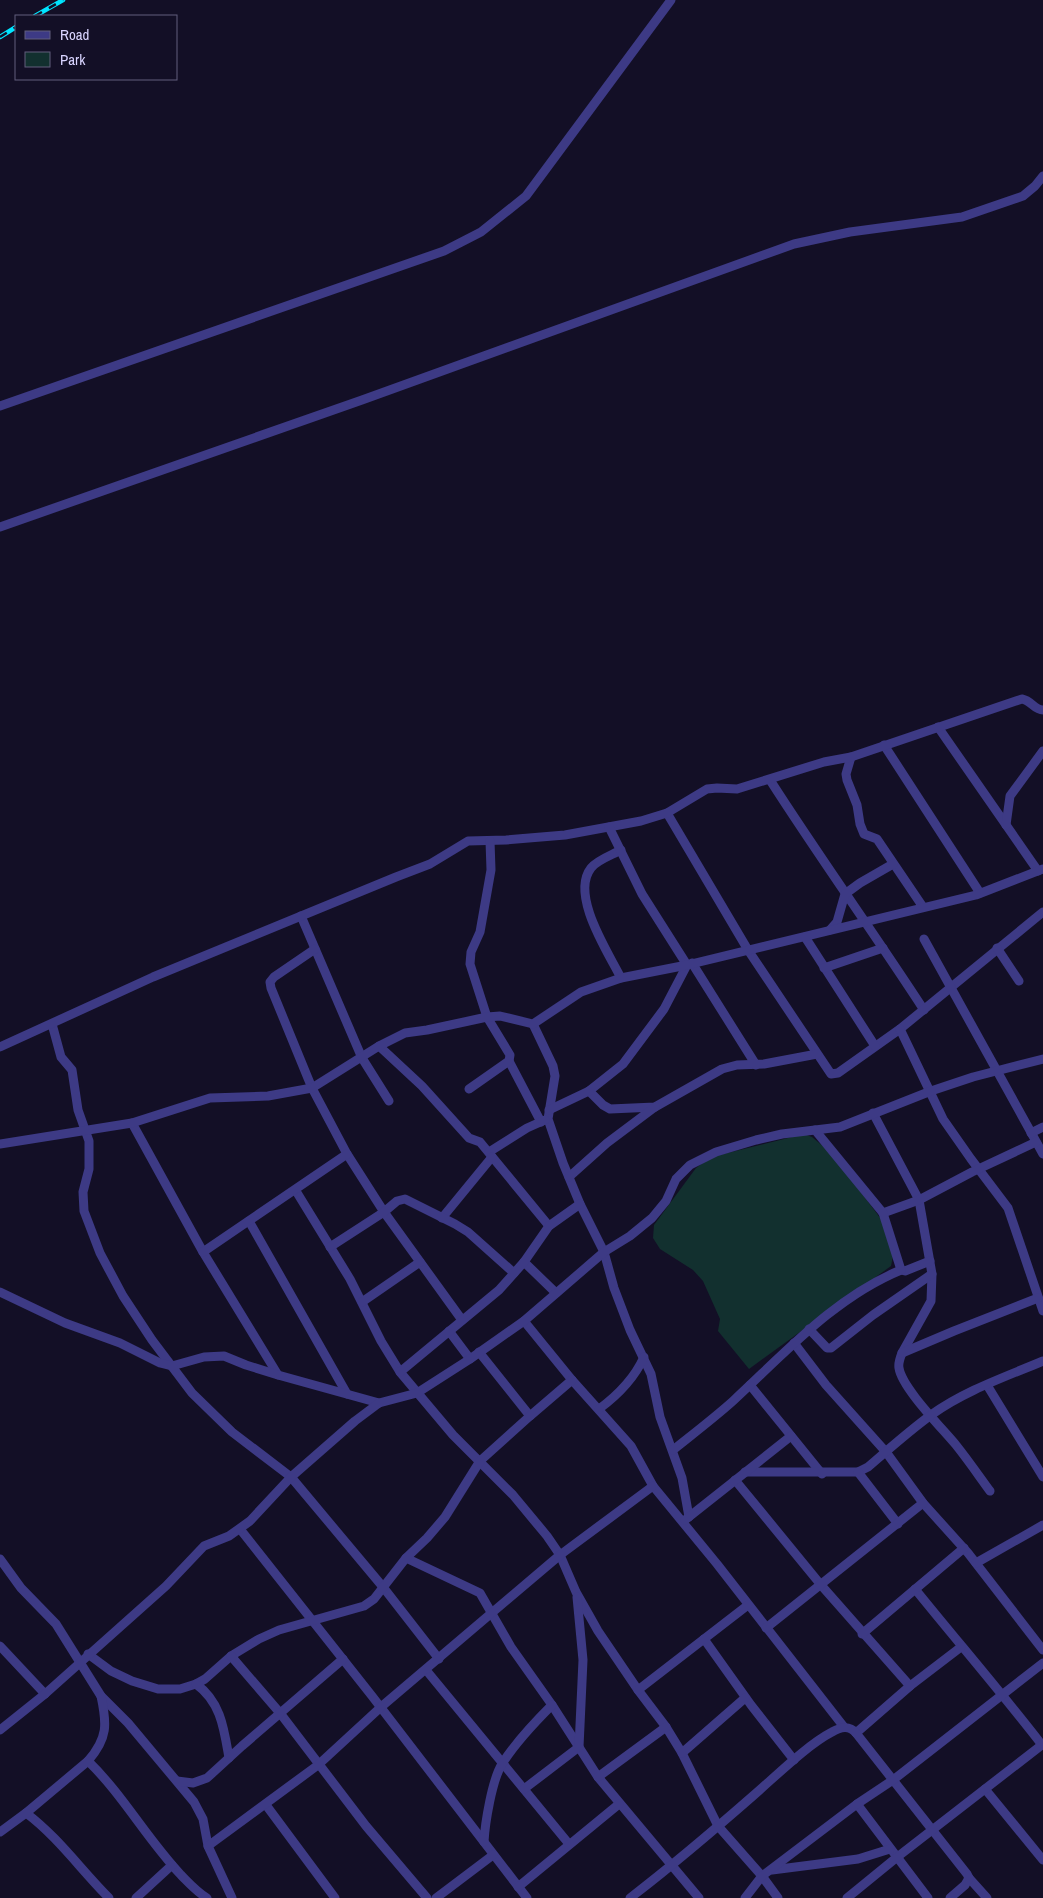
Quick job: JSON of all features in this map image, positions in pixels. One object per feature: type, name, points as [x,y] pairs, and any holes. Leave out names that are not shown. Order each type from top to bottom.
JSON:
[{"type":"street","points":[[0,406],[444,251],[481,232],[526,196],[671,0]]},
{"type":"street","points":[[0,527],[353,403],[794,244],[850,232],[962,217],[1023,196],[1036,186],[1043,176]]},
{"type":"street","points":[[0,1047],[153,977],[430,864],[468,841],[565,835],[641,822],[667,813],[706,789],[737,790],[824,762],[851,757],[1022,699],[1028,700],[1034,707],[1043,710]]},
{"type":"street","points":[[0,1144],[84,1129],[132,1123],[210,1098],[268,1096],[312,1088],[379,1046],[405,1033],[427,1030],[487,1016],[500,1016],[533,1024],[581,992],[621,978],[805,937],[980,894],[1040,870],[1006,825],[938,727]]},
{"type":"street","points":[[884,745],[980,894]]},
{"type":"street","points":[[1006,825],[1010,796],[1043,751]]},
{"type":"street","points":[[851,757],[846,774],[857,805],[861,828],[864,834],[877,839],[923,907]]},
{"type":"street","points":[[770,780],[924,1010]]},
{"type":"street","points":[[667,813],[748,950],[831,1074],[838,1073],[900,1029],[997,948],[1042,914]]},
{"type":"street","points":[[609,827],[642,894],[756,1065]]},
{"type":"street","points":[[490,841],[491,870],[480,932],[472,952],[470,964],[487,1016],[510,1055],[509,1061],[546,1117],[580,1204],[604,1252],[614,1288],[651,1374],[660,1417],[682,1478],[686,1520]]},
{"type":"street","points":[[620,850],[592,865],[587,874],[585,887],[591,920],[621,978]]},
{"type":"street","points":[[830,931],[837,922],[845,894],[860,882],[893,864]]},
{"type":"street","points":[[301,916],[362,1058],[389,1101]]},
{"type":"street","points":[[805,937],[875,1046]]},
{"type":"street","points":[[924,939],[1043,1154]]},
{"type":"street","points":[[824,968],[883,948]]},
{"type":"street","points":[[997,948],[1019,981]]},
{"type":"street","points":[[315,949],[274,977],[270,982],[312,1088],[348,1154],[384,1212],[462,1320]]},
{"type":"street","points":[[442,1218],[491,1155],[527,1128],[589,1091],[624,1064],[664,1010],[689,964]]},
{"type":"street","points":[[52,1024],[61,1057],[72,1070],[78,1110],[89,1141],[89,1169],[84,1192],[84,1211],[89,1226],[122,1296],[192,1393],[232,1432],[291,1477],[383,1587],[439,1659]]},
{"type":"street","points":[[533,1024],[553,1066],[555,1076],[546,1117]]},
{"type":"street","points":[[900,1029],[943,1119],[1008,1208],[1043,1310]]},
{"type":"street","points":[[379,1046],[422,1086],[469,1138],[480,1142],[549,1226]]},
{"type":"street","points":[[569,1177],[607,1143],[655,1107],[722,1069],[737,1065],[756,1065],[817,1054]]},
{"type":"street","points":[[469,1089],[509,1061]]},
{"type":"street","points":[[0,1730],[45,1694],[166,1586],[204,1546],[228,1536],[250,1521],[291,1477],[379,1403],[417,1392],[470,1359],[524,1321],[604,1252],[630,1236],[652,1218],[666,1202],[676,1179],[690,1165],[716,1152],[756,1140],[782,1134],[840,1127],[931,1091],[998,1071],[1042,1062]]},
{"type":"street","points":[[589,1091],[603,1105],[610,1108],[655,1107]]},
{"type":"street","points":[[873,1113],[919,1200],[932,1274],[931,1301],[902,1354],[899,1369],[905,1382],[990,1491]]},
{"type":"street","points":[[132,1123],[203,1252],[278,1375]]},
{"type":"street","points":[[1031,1133],[1043,1127]]},
{"type":"street","points":[[815,1130],[883,1213],[901,1270]]},
{"type":"street","points":[[883,1213],[919,1200],[978,1169],[1036,1142]]},
{"type":"street","points":[[203,1252],[296,1191],[348,1154]]},
{"type":"street","points":[[296,1191],[350,1278],[381,1341],[400,1372],[453,1435],[513,1495],[547,1536],[560,1555],[576,1592],[598,1631],[666,1727],[682,1753],[718,1826],[762,1876],[778,1898]]},
{"type":"street","points":[[330,1247],[384,1212],[396,1201],[405,1199],[468,1232],[514,1273]]},
{"type":"street","points":[[400,1372],[499,1290],[524,1262],[549,1226],[580,1204]]},
{"type":"street","points":[[249,1221],[346,1394]]},
{"type":"street","points":[[673,1450],[732,1402],[809,1330],[878,1280],[930,1261]]},
{"type":"street","points":[[362,1302],[420,1262]]},
{"type":"street","points":[[524,1262],[556,1293]]},
{"type":"street","points":[[809,1330],[824,1346],[831,1348],[932,1274]]},
{"type":"street","points":[[0,1292],[65,1323],[120,1343],[172,1366],[204,1357],[224,1356],[278,1375],[379,1403]]},
{"type":"street","points":[[902,1354],[1038,1298]]},
{"type":"street","points":[[524,1321],[572,1380],[631,1446],[653,1486],[686,1520],[748,1605],[844,1727]]},
{"type":"street","points":[[449,1331],[470,1359]]},
{"type":"street","points":[[794,1343],[826,1384],[886,1452],[923,1503],[964,1548],[1043,1650]]},
{"type":"street","points":[[479,1352],[530,1416]]},
{"type":"street","points":[[599,1409],[617,1396],[644,1357]]},
{"type":"street","points":[[745,1472],[822,1474],[858,1472],[868,1467],[931,1415],[947,1405],[987,1384],[1042,1363]]},
{"type":"street","points":[[88,1654],[111,1671],[132,1680],[158,1688],[180,1689],[196,1684],[214,1672],[231,1656],[259,1639],[279,1630],[364,1606],[374,1599],[406,1558],[445,1517],[480,1462],[572,1380]]},
{"type":"street","points":[[987,1384],[1040,1466],[1043,1478]]},
{"type":"street","points":[[750,1385],[822,1474]]},
{"type":"street","points":[[686,1520],[791,1436]]},
{"type":"street","points":[[858,1472],[898,1524]]},
{"type":"street","points":[[735,1480],[862,1634],[910,1686]]},
{"type":"street","points":[[208,1846],[318,1765],[381,1707],[560,1555],[653,1486]]},
{"type":"street","points":[[766,1628],[923,1503]]},
{"type":"street","points":[[976,1563],[1043,1525]]},
{"type":"street","points":[[240,1529],[381,1707],[527,1898]]},
{"type":"street","points":[[862,1634],[964,1548]]},
{"type":"street","points":[[406,1558],[480,1593],[491,1615],[552,1705],[598,1778],[699,1898]]},
{"type":"street","points":[[0,1559],[21,1588],[56,1624],[101,1696],[128,1724],[194,1802],[203,1819],[208,1846],[232,1898]]},
{"type":"street","points":[[847,1898],[1043,1744],[961,1647],[916,1589]]},
{"type":"street","points":[[576,1592],[583,1660],[579,1747]]},
{"type":"street","points":[[638,1690],[748,1605]]},
{"type":"street","points":[[704,1639],[745,1698],[794,1760]]},
{"type":"street","points":[[0,1646],[45,1694]]},
{"type":"street","points":[[856,1733],[910,1686],[961,1647]]},
{"type":"street","points":[[231,1656],[280,1713],[366,1826],[427,1898]]},
{"type":"street","points":[[177,1781],[193,1783],[207,1778],[343,1659]]},
{"type":"street","points":[[745,1898],[762,1876],[857,1804],[893,1780],[1043,1664]]},
{"type":"street","points":[[426,1670],[570,1844]]},
{"type":"street","points":[[196,1684],[207,1692],[218,1708],[229,1758]]},
{"type":"street","points":[[0,1832],[26,1814],[88,1761],[97,1751],[105,1734],[106,1719],[101,1696]]},
{"type":"street","points":[[682,1753],[745,1698]]},
{"type":"street","points":[[484,1842],[486,1822],[502,1764],[552,1705]]},
{"type":"street","points":[[598,1778],[666,1727]]},
{"type":"street","points":[[630,1898],[642,1895],[671,1867],[794,1760],[831,1732],[844,1727],[852,1729],[856,1733],[968,1878],[987,1898]]},
{"type":"street","points":[[524,1789],[579,1747]]},
{"type":"street","points":[[88,1761],[102,1774],[164,1857],[200,1894],[207,1898]]},
{"type":"street","points":[[985,1789],[1043,1860]]},
{"type":"street","points":[[518,1887],[619,1804]]},
{"type":"street","points":[[857,1804],[928,1898]]},
{"type":"street","points":[[266,1805],[335,1898]]},
{"type":"street","points":[[26,1814],[41,1824],[56,1839],[84,1873],[109,1898]]},
{"type":"street","points":[[770,1870],[858,1859],[890,1849]]},
{"type":"street","points":[[436,1898],[493,1855]]},
{"type":"street","points":[[136,1898],[172,1865]]},
{"type":"street","points":[[950,1898],[968,1878]]},
{"type":"green space","points":[[804,1134],[812,1137],[824,1147],[881,1219],[893,1256],[891,1266],[749,1369],[718,1331],[720,1319],[703,1281],[693,1270],[660,1249],[653,1238],[654,1225],[696,1168],[711,1157]]},
{"type":"railway","points":[[37,15],[63,0]]},
{"type":"railway","points":[[0,37],[15,28]]}]
